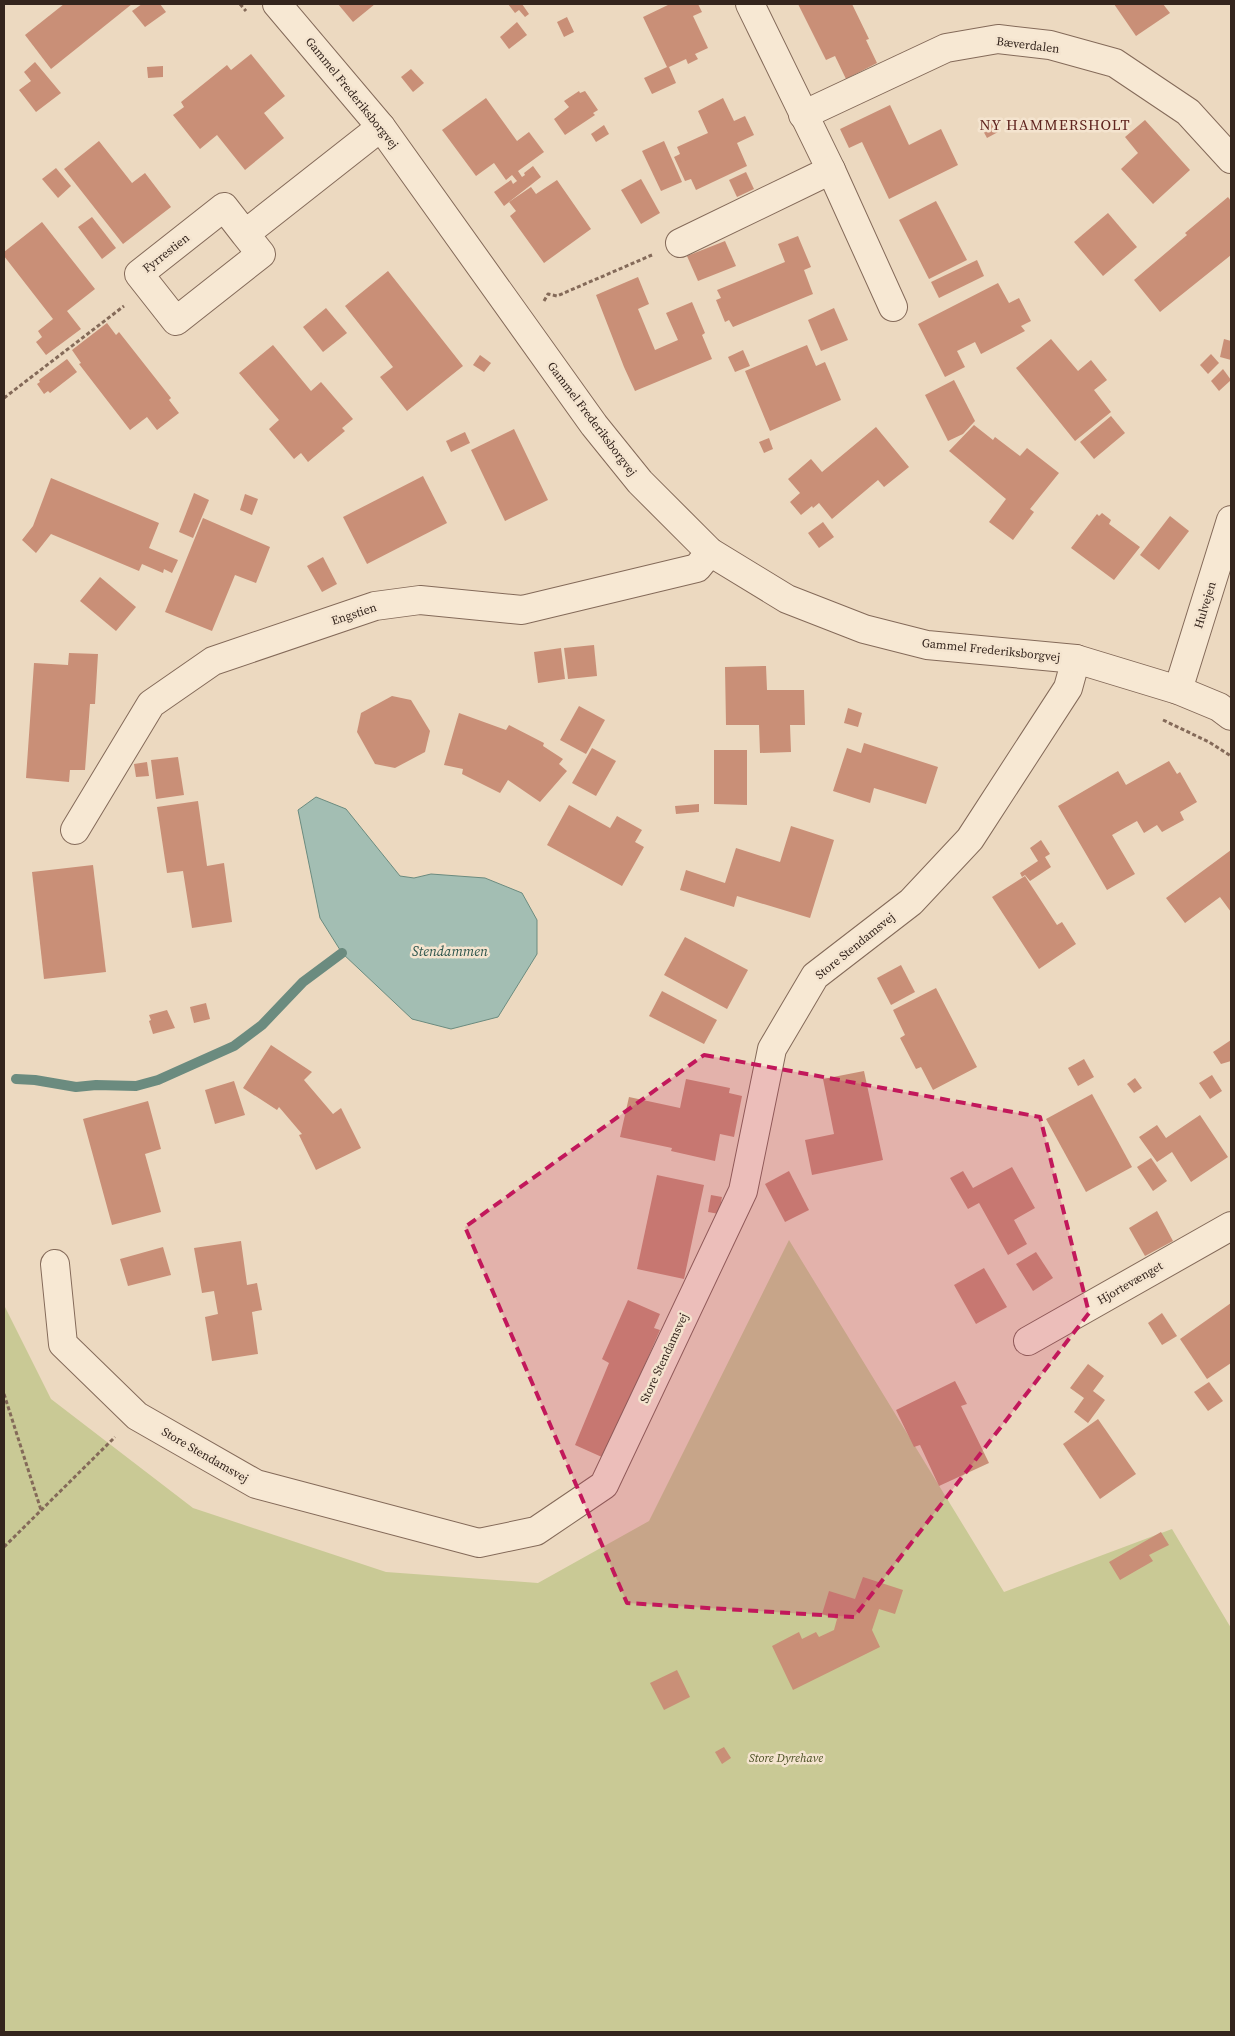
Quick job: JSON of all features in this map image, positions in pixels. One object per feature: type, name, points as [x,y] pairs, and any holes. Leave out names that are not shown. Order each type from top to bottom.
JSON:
[{"type":"street","name":"Gammel Frederiksborgvej","points":[[277,4],[381,127],[594,425],[640,482],[710,552],[787,599],[864,628],[927,645],[1076,659],[1178,690],[1219,707],[1231,716]]},
{"type":"street","points":[[750,4],[831,170],[893,307]]},
{"type":"street","name":"Bæverdalen","points":[[803,115],[946,48],[998,39],[1050,45],[1116,63],[1188,112],[1231,159]]},
{"type":"street","points":[[245,234],[381,127]]},
{"type":"street","points":[[680,243],[831,170]]},
{"type":"street","name":"Fyrrestien","points":[[224,208],[245,234],[261,254],[176,321],[139,274],[224,208]]},
{"type":"street","name":"Hulvejen","points":[[1178,690],[1231,520]]},
{"type":"street","name":"Engstien","points":[[75,830],[151,704],[212,661],[375,606],[420,600],[522,610],[697,568],[710,552]]},
{"type":"street","name":"Store Stendamsvej","points":[[55,1264],[63,1344],[137,1416],[256,1484],[479,1542],[536,1531],[604,1485],[743,1192],[772,1049],[815,976],[910,902],[970,839],[1068,688],[1076,659]]},
{"type":"street","name":"Hjortevænget","points":[[1028,1341],[1231,1226]]},
{"type":"path","points":[[240,4],[252,17]]},
{"type":"path","points":[[516,314],[545,301],[548,294],[557,296],[680,243]]},
{"type":"path","points":[[4,398],[127,303],[139,274]]},
{"type":"path","points":[[1157,718],[1209,742],[1231,756]]},
{"type":"path","points":[[4,1394],[41,1510]]},
{"type":"path","points":[[4,1547],[137,1416]]},
{"type":"highlighted area","points":[[704,1055],[1040,1117],[1089,1313],[854,1617],[627,1603],[465,1227]]},
{"type":"green space","name":"Store Dyrehave","points":[[789,1240],[1004,1592],[1172,1529],[1231,1628],[1231,2032],[4,2032],[4,1305],[51,1399],[193,1508],[386,1572],[538,1583],[649,1521]]},
{"type":"water","name":"Stendammen","points":[[316,797],[346,809],[400,876],[414,878],[431,874],[485,878],[522,893],[537,920],[537,954],[498,1017],[451,1029],[412,1019],[342,953],[320,918],[298,810]]},
{"type":"building","points":[[64,4],[132,4],[51,69],[25,35]]},
{"type":"building","points":[[142,4],[160,4],[166,12],[145,27],[132,11]]},
{"type":"building","points":[[338,4],[375,4],[353,22]]},
{"type":"building","points":[[508,4],[522,4],[529,14],[525,17],[519,10],[515,13]]},
{"type":"building","points":[[670,4],[698,4],[702,12],[693,16],[708,48],[695,54],[698,59],[688,64],[686,59],[669,67],[676,83],[652,94],[644,78],[667,67],[643,17]]},
{"type":"building","points":[[798,4],[852,4],[869,39],[866,40],[877,63],[846,79],[835,56],[826,60]]},
{"type":"building","points":[[1114,4],[1163,4],[1170,13],[1136,36]]},
{"type":"building","points":[[567,17],[574,32],[564,37],[557,22]]},
{"type":"building","points":[[517,22],[527,35],[509,49],[500,37]]},
{"type":"building","points":[[251,54],[285,96],[264,113],[284,138],[245,170],[217,135],[200,149],[173,115],[184,107],[181,102],[227,65],[231,70]]},
{"type":"building","points":[[35,62],[61,93],[36,112],[19,90],[31,81],[24,72]]},
{"type":"building","points":[[163,66],[163,77],[148,78],[147,67]]},
{"type":"building","points":[[411,69],[424,83],[413,92],[401,77]]},
{"type":"building","points":[[579,91],[580,93],[585,91],[598,110],[593,113],[595,115],[565,135],[554,119],[569,107],[564,101]]},
{"type":"building","points":[[486,98],[517,141],[529,132],[544,152],[518,171],[522,177],[533,166],[541,177],[504,206],[494,192],[511,180],[513,184],[517,181],[512,175],[506,180],[494,163],[476,176],[442,130]]},
{"type":"building","points":[[723,98],[734,121],[745,116],[754,135],[737,143],[747,166],[696,190],[691,179],[685,181],[674,157],[680,154],[677,147],[708,133],[698,111]]},
{"type":"building","points":[[890,105],[909,145],[941,129],[958,165],[889,199],[862,142],[849,148],[840,129]]},
{"type":"building","points":[[1145,120],[1190,170],[1153,204],[1121,169],[1138,153],[1125,137]]},
{"type":"building","points":[[993,121],[998,132],[987,138],[981,127]]},
{"type":"building","points":[[604,125],[609,134],[596,142],[591,134]]},
{"type":"building","points":[[99,141],[132,183],[145,173],[171,207],[123,244],[64,169]]},
{"type":"building","points":[[664,141],[682,182],[661,191],[642,151]]},
{"type":"building","points":[[56,168],[71,186],[58,198],[42,179]]},
{"type":"building","points":[[746,172],[754,189],[737,197],[729,180]]},
{"type":"building","points":[[641,179],[660,213],[641,224],[621,190]]},
{"type":"building","points":[[557,180],[591,229],[544,263],[510,216],[516,211],[509,202],[531,187],[536,194]]},
{"type":"building","points":[[1228,197],[1231,201],[1231,255],[1160,312],[1134,280]]},
{"type":"building","points":[[936,201],[967,260],[929,279],[899,220]]},
{"type":"building","points":[[1108,213],[1137,247],[1103,276],[1074,242]]},
{"type":"building","points":[[92,217],[116,248],[102,259],[78,227]]},
{"type":"building","points":[[42,222],[95,289],[67,311],[81,329],[46,355],[36,342],[42,337],[38,331],[53,319],[4,256],[4,252]]},
{"type":"building","points":[[798,236],[811,267],[804,270],[813,294],[733,327],[729,320],[725,322],[716,300],[721,298],[717,290],[785,262],[778,244]]},
{"type":"building","points":[[725,241],[736,266],[698,281],[687,256]]},
{"type":"building","points":[[977,260],[984,276],[939,298],[931,282]]},
{"type":"building","points":[[388,271],[463,366],[407,411],[380,377],[393,367],[345,306]]},
{"type":"building","points":[[638,277],[649,304],[638,309],[655,350],[678,340],[666,313],[692,302],[705,333],[702,335],[712,359],[635,391],[596,295]]},
{"type":"building","points":[[998,283],[1009,303],[1019,298],[1031,321],[1021,326],[1025,331],[981,354],[975,342],[957,351],[965,367],[945,377],[918,324]]},
{"type":"building","points":[[326,308],[347,333],[323,352],[303,327]]},
{"type":"building","points":[[834,308],[848,340],[821,351],[808,320]]},
{"type":"building","points":[[107,323],[116,335],[119,332],[171,398],[169,400],[179,413],[157,430],[147,417],[130,430],[79,364],[81,363],[72,350]]},
{"type":"building","points":[[1051,339],[1078,371],[1091,360],[1107,380],[1094,390],[1111,412],[1075,441],[1016,368]]},
{"type":"building","points":[[1224,339],[1231,341],[1231,360],[1220,357]]},
{"type":"building","points":[[273,345],[311,391],[321,382],[353,419],[342,428],[345,431],[308,462],[301,453],[294,459],[269,429],[279,420],[239,373]]},
{"type":"building","points":[[807,345],[816,366],[825,362],[841,400],[770,431],[745,371]]},
{"type":"building","points":[[743,350],[750,366],[735,372],[728,357]]},
{"type":"building","points":[[1211,354],[1219,363],[1208,374],[1200,365]]},
{"type":"building","points":[[480,355],[491,363],[484,372],[473,365]]},
{"type":"building","points":[[67,359],[77,372],[50,393],[48,391],[44,394],[37,384],[40,382],[39,380]]},
{"type":"building","points":[[1223,369],[1231,380],[1219,391],[1211,381]]},
{"type":"building","points":[[954,380],[975,421],[963,434],[948,441],[925,395]]},
{"type":"building","points":[[1111,416],[1125,433],[1094,459],[1080,442]]},
{"type":"building","points":[[974,425],[993,440],[995,437],[1020,456],[1027,448],[1059,473],[1030,509],[1034,512],[1013,540],[989,522],[1006,499],[949,451]]},
{"type":"building","points":[[876,427],[909,467],[884,487],[878,480],[832,519],[819,503],[801,515],[790,502],[800,493],[788,479],[811,459],[822,472]]},
{"type":"building","points":[[514,429],[548,500],[505,521],[471,450]]},
{"type":"building","points":[[465,432],[470,443],[451,452],[446,441]]},
{"type":"building","points":[[769,438],[773,449],[764,453],[759,442]]},
{"type":"building","points":[[423,476],[447,523],[367,564],[343,517]]},
{"type":"building","points":[[51,478],[159,523],[149,548],[178,560],[172,573],[164,569],[163,573],[142,564],[139,571],[51,534],[36,553],[22,540],[33,526]]},
{"type":"building","points":[[194,493],[209,500],[193,538],[179,532]]},
{"type":"building","points":[[245,494],[258,499],[252,515],[240,510]]},
{"type":"building","points":[[1102,513],[1111,520],[1109,524],[1140,547],[1114,580],[1071,548],[1097,514],[1099,516]]},
{"type":"building","points":[[1170,516],[1189,531],[1159,570],[1140,555]]},
{"type":"building","points":[[203,518],[270,547],[256,583],[235,575],[212,631],[165,612]]},
{"type":"building","points":[[823,522],[834,537],[819,548],[808,533]]},
{"type":"building","points":[[323,557],[337,584],[322,592],[307,566]]},
{"type":"building","points":[[100,577],[136,607],[116,631],[80,601]]},
{"type":"building","points":[[594,645],[597,676],[568,679],[564,648]]},
{"type":"building","points":[[561,648],[565,679],[538,683],[534,652]]},
{"type":"building","points":[[69,653],[98,654],[95,704],[90,704],[85,770],[70,770],[69,782],[26,778],[34,663],[68,665]]},
{"type":"building","points":[[766,666],[767,690],[804,690],[805,725],[790,725],[791,752],[760,753],[759,725],[726,725],[725,667]]},
{"type":"building","points":[[392,696],[411,700],[430,731],[425,752],[395,768],[375,764],[357,732],[361,713]]},
{"type":"building","points":[[579,706],[605,720],[586,754],[560,740]]},
{"type":"building","points":[[848,708],[862,713],[858,727],[844,723]]},
{"type":"building","points":[[459,713],[506,730],[509,725],[544,743],[543,746],[563,759],[559,764],[567,771],[540,802],[508,780],[500,793],[462,774],[463,769],[444,765]]},
{"type":"building","points":[[864,743],[938,767],[926,804],[874,788],[870,803],[833,791],[847,748],[861,753]]},
{"type":"building","points":[[592,748],[616,761],[596,796],[572,783]]},
{"type":"building","points":[[714,750],[747,750],[747,805],[714,804]]},
{"type":"building","points":[[178,757],[184,795],[156,799],[151,760]]},
{"type":"building","points":[[1169,761],[1177,774],[1180,772],[1197,802],[1180,812],[1184,820],[1162,832],[1157,825],[1144,833],[1137,821],[1112,835],[1135,874],[1107,890],[1058,806],[1118,771],[1126,785]]},
{"type":"building","points":[[147,762],[149,776],[136,777],[134,764]]},
{"type":"building","points":[[198,801],[207,866],[224,863],[232,922],[192,928],[183,871],[167,873],[157,807]]},
{"type":"building","points":[[699,804],[699,812],[676,814],[675,806]]},
{"type":"building","points":[[569,805],[610,828],[617,816],[642,830],[635,842],[644,847],[622,886],[547,845]]},
{"type":"building","points":[[791,826],[834,840],[810,918],[737,896],[734,907],[680,890],[686,870],[725,883],[736,848],[780,862]]},
{"type":"building","points":[[1041,840],[1050,854],[1045,857],[1051,867],[1030,881],[1025,875],[1022,877],[1020,873],[1038,861],[1030,848]]},
{"type":"building","points":[[1231,850],[1231,912],[1220,897],[1185,923],[1166,898]]},
{"type":"building","points":[[93,865],[106,972],[44,979],[32,872]]},
{"type":"building","points":[[1025,876],[1057,925],[1062,922],[1076,944],[1039,969],[992,897]]},
{"type":"building","points":[[685,937],[748,970],[727,1009],[664,975]]},
{"type":"building","points":[[901,965],[915,992],[891,1005],[877,978]]},
{"type":"building","points":[[936,988],[977,1067],[933,1090],[921,1067],[916,1069],[900,1038],[905,1035],[893,1010]]},
{"type":"building","points":[[662,991],[717,1020],[704,1044],[649,1016]]},
{"type":"building","points":[[206,1003],[210,1019],[194,1023],[190,1007]]},
{"type":"building","points":[[167,1010],[175,1028],[153,1034],[149,1015]]},
{"type":"building","points":[[1231,1040],[1231,1061],[1221,1064],[1213,1052]]},
{"type":"building","points":[[271,1045],[312,1072],[304,1080],[333,1114],[341,1108],[361,1148],[316,1170],[299,1135],[302,1134],[279,1107],[277,1110],[243,1088]]},
{"type":"building","points":[[1084,1059],[1094,1077],[1078,1086],[1068,1068]]},
{"type":"building","points":[[864,1071],[883,1160],[812,1175],[805,1140],[834,1134],[823,1079]]},
{"type":"building","points":[[1212,1075],[1222,1091],[1210,1099],[1199,1083]]},
{"type":"building","points":[[1135,1078],[1142,1088],[1134,1093],[1127,1084]]},
{"type":"building","points":[[686,1079],[730,1088],[729,1093],[742,1096],[734,1137],[720,1134],[715,1161],[671,1151],[672,1148],[620,1137],[629,1097],[680,1108]]},
{"type":"building","points":[[234,1081],[245,1115],[215,1124],[205,1090]]},
{"type":"building","points":[[1092,1094],[1132,1167],[1086,1192],[1046,1119]]},
{"type":"building","points":[[148,1101],[161,1149],[145,1154],[161,1212],[112,1225],[83,1119]]},
{"type":"building","points":[[1200,1115],[1228,1157],[1191,1182],[1172,1152],[1157,1162],[1139,1137],[1157,1125],[1166,1138]]},
{"type":"building","points":[[1151,1158],[1167,1181],[1153,1191],[1137,1167]]},
{"type":"building","points":[[1012,1167],[1035,1208],[1014,1220],[1027,1244],[1008,1255],[979,1203],[968,1209],[950,1178],[963,1171],[973,1188]]},
{"type":"building","points":[[789,1171],[809,1210],[785,1222],[765,1184]]},
{"type":"building","points":[[657,1175],[704,1185],[684,1279],[637,1269]]},
{"type":"building","points":[[711,1195],[722,1197],[719,1214],[708,1212]]},
{"type":"building","points":[[1157,1211],[1173,1241],[1145,1256],[1129,1228]]},
{"type":"building","points":[[241,1241],[247,1285],[257,1283],[262,1310],[252,1312],[258,1354],[212,1361],[205,1317],[218,1314],[214,1291],[202,1293],[194,1248]]},
{"type":"building","points":[[163,1247],[171,1275],[128,1286],[120,1259]]},
{"type":"building","points":[[1036,1252],[1053,1278],[1033,1291],[1016,1264]]},
{"type":"building","points":[[984,1268],[1007,1307],[976,1324],[954,1285]]},
{"type":"building","points":[[628,1300],[660,1314],[654,1328],[660,1330],[604,1458],[575,1445],[609,1363],[602,1359]]},
{"type":"building","points":[[1231,1303],[1231,1363],[1207,1379],[1180,1339]]},
{"type":"building","points":[[1162,1313],[1177,1336],[1162,1345],[1148,1323]]},
{"type":"building","points":[[1088,1364],[1104,1376],[1093,1391],[1105,1400],[1088,1423],[1074,1412],[1084,1398],[1070,1388]]},
{"type":"building","points":[[955,1381],[967,1404],[961,1406],[989,1463],[939,1486],[920,1445],[914,1447],[896,1410]]},
{"type":"building","points":[[1209,1382],[1223,1401],[1208,1411],[1194,1392]]},
{"type":"building","points":[[1098,1419],[1136,1474],[1100,1499],[1063,1444]]},
{"type":"building","points":[[1161,1532],[1169,1545],[1149,1555],[1153,1561],[1120,1580],[1109,1562]]},
{"type":"building","points":[[863,1577],[903,1590],[895,1614],[879,1609],[872,1630],[880,1647],[793,1690],[772,1646],[799,1632],[802,1639],[816,1632],[819,1637],[834,1630],[837,1619],[822,1614],[829,1591],[855,1599]]},
{"type":"building","points":[[677,1670],[690,1697],[664,1710],[650,1683]]},
{"type":"building","points":[[724,1747],[731,1758],[722,1764],[715,1752]]},
{"type":"waterway","points":[[16,1079],[35,1080],[76,1087],[96,1085],[136,1086],[158,1080],[234,1046],[262,1025],[303,982],[342,953]]},
{"type":"district","name":"NY HAMMERSHOLT","points":[[1055,124]]}]
